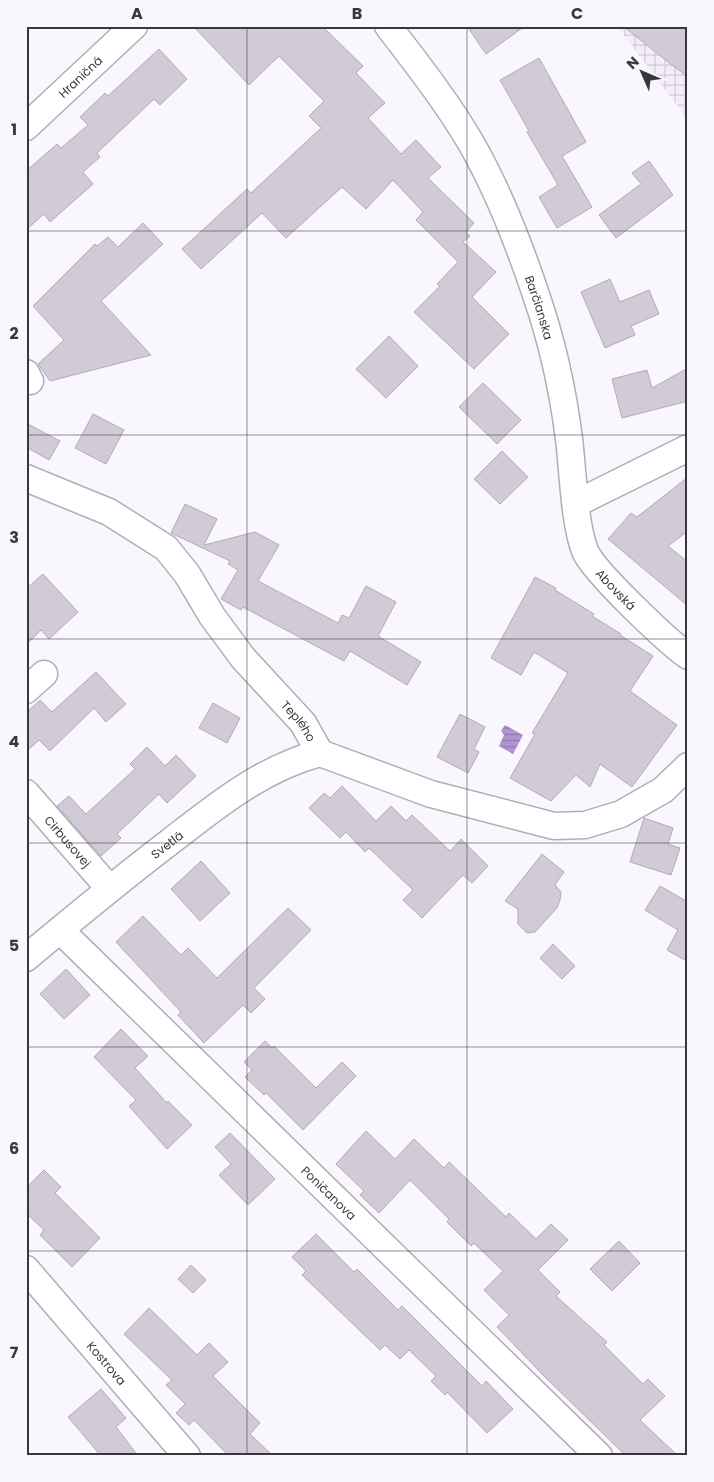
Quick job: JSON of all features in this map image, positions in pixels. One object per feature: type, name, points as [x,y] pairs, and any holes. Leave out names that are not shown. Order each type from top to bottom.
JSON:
[{"type":"street","name":"Hraničná","points":[[26,127],[134,26]]},
{"type":"street","name":"Barčianska","points":[[388,26],[435,88],[471,144],[502,210],[536,295],[554,359],[568,434],[577,503]]},
{"type":"street","points":[[577,503],[688,448]]},
{"type":"street","name":"Teplého","points":[[26,478],[109,512],[166,548],[187,574],[212,616],[243,658],[303,723],[320,753],[431,794],[554,826],[585,825],[621,814],[663,790],[688,766]]},
{"type":"street","name":"Abovská","points":[[577,503],[580,530],[586,553],[637,611],[688,656]]},
{"type":"street","name":"Svetlá","points":[[26,958],[109,888],[216,806],[254,781],[293,760],[320,753]]},
{"type":"street","name":"Cirbusovej","points":[[26,793],[109,888]]},
{"type":"street","name":"Poničanova","points":[[60,930],[600,1456]]},
{"type":"street","name":"Kostrova","points":[[26,1269],[186,1456]]},
{"type":"shaded area","points":[[617,26],[688,26],[688,120]]},
{"type":"shaded area","points":[[505,725],[523,735],[513,754],[499,746],[504,735],[501,731]]},
{"type":"building","points":[[193,26],[322,26],[363,66],[356,73],[385,103],[368,118],[401,154],[416,140],[441,167],[428,178],[474,223],[466,232],[470,236],[463,242],[496,272],[472,297],[509,334],[474,369],[414,312],[440,286],[437,284],[458,262],[416,220],[423,212],[393,180],[366,209],[342,187],[286,238],[262,213],[201,269],[182,249],[247,189],[251,193],[321,128],[309,116],[324,101],[279,56],[249,85]]},
{"type":"building","points":[[467,26],[525,26],[486,54]]},
{"type":"building","points":[[623,26],[688,26],[688,77],[668,62]]},
{"type":"building","points":[[159,49],[187,79],[160,105],[154,99],[97,153],[100,157],[83,172],[93,184],[50,222],[44,214],[26,230],[26,171],[57,144],[61,148],[88,125],[80,117],[105,93],[108,96]]},
{"type":"building","points":[[539,58],[586,142],[562,156],[592,207],[557,228],[539,197],[558,185],[527,132],[529,131],[500,80]]},
{"type":"building","points":[[649,161],[673,195],[616,238],[599,215],[641,184],[632,173]]},
{"type":"building","points":[[143,223],[163,244],[101,301],[151,355],[50,381],[38,364],[64,340],[33,306],[95,244],[97,246],[108,237],[118,247]]},
{"type":"building","points":[[610,279],[620,302],[649,290],[659,314],[631,326],[635,335],[605,348],[581,292]]},
{"type":"building","points":[[389,336],[418,366],[386,398],[356,369]]},
{"type":"building","points":[[688,368],[688,401],[622,418],[612,379],[647,370],[652,388]]},
{"type":"building","points":[[483,383],[521,420],[497,444],[459,407]]},
{"type":"building","points":[[93,414],[124,430],[106,464],[75,448]]},
{"type":"building","points":[[26,423],[60,441],[49,460],[26,447]]},
{"type":"building","points":[[502,451],[528,477],[500,504],[474,479]]},
{"type":"building","points":[[688,477],[688,531],[668,546],[688,562],[688,606],[608,539],[631,513],[637,517]]},
{"type":"building","points":[[185,504],[217,519],[204,545],[255,532],[279,545],[258,581],[338,623],[342,615],[349,618],[366,586],[396,602],[378,636],[421,662],[407,685],[350,651],[344,661],[243,607],[241,610],[221,599],[238,570],[228,564],[230,561],[171,533]]},
{"type":"building","points":[[43,574],[78,612],[49,639],[41,630],[26,645],[26,589]]},
{"type":"building","points":[[535,577],[556,588],[555,590],[594,614],[592,616],[653,656],[630,691],[677,725],[632,787],[600,764],[590,787],[576,775],[551,801],[510,778],[535,734],[532,733],[568,673],[534,652],[521,675],[491,658]]},
{"type":"building","points":[[96,672],[126,704],[106,722],[94,708],[50,751],[39,740],[26,752],[26,713],[40,700],[52,712]]},
{"type":"building","points":[[213,703],[240,718],[227,743],[199,728]]},
{"type":"building","points":[[460,714],[485,727],[474,749],[479,752],[468,773],[437,757]]},
{"type":"building","points":[[147,747],[165,766],[176,755],[196,776],[167,803],[159,794],[117,834],[121,838],[101,856],[57,806],[69,796],[86,814],[135,769],[130,764]]},
{"type":"building","points":[[342,786],[376,821],[391,806],[406,821],[412,815],[450,851],[461,839],[488,866],[472,883],[463,875],[422,918],[403,900],[413,890],[369,848],[365,852],[346,832],[340,838],[309,808],[324,793],[330,798]]},
{"type":"building","points":[[644,818],[673,828],[668,844],[680,848],[671,875],[630,862]]},
{"type":"building","points":[[542,854],[564,872],[555,885],[561,892],[560,900],[557,908],[535,932],[527,933],[518,924],[518,909],[505,901]]},
{"type":"building","points":[[201,861],[230,893],[200,921],[171,889]]},
{"type":"building","points":[[660,886],[688,902],[688,962],[667,950],[678,930],[645,910]]},
{"type":"building","points":[[288,908],[311,930],[254,988],[265,999],[251,1013],[243,1005],[204,1043],[178,1015],[181,1012],[116,942],[143,916],[181,955],[188,948],[217,978]]},
{"type":"building","points":[[553,944],[575,966],[562,979],[540,958]]},
{"type":"building","points":[[66,969],[90,995],[64,1019],[40,994]]},
{"type":"building","points":[[121,1029],[148,1056],[135,1068],[167,1103],[168,1101],[192,1125],[167,1149],[129,1106],[136,1100],[94,1057]]},
{"type":"building","points":[[265,1041],[272,1048],[274,1046],[316,1088],[342,1062],[356,1076],[303,1130],[266,1093],[264,1095],[245,1077],[252,1070],[244,1062]]},
{"type":"building","points":[[366,1131],[395,1159],[414,1139],[444,1168],[449,1162],[506,1217],[509,1213],[536,1239],[551,1224],[568,1240],[538,1270],[560,1292],[556,1296],[607,1342],[604,1345],[643,1384],[648,1379],[665,1396],[640,1420],[678,1456],[626,1456],[543,1375],[497,1327],[509,1315],[484,1290],[503,1271],[474,1243],[471,1246],[447,1222],[449,1219],[410,1180],[379,1213],[360,1195],[364,1191],[336,1164]]},
{"type":"building","points":[[230,1133],[275,1179],[248,1205],[219,1175],[231,1164],[215,1147]]},
{"type":"building","points":[[44,1170],[61,1187],[55,1193],[100,1238],[72,1267],[40,1235],[44,1230],[26,1213],[26,1188]]},
{"type":"building","points":[[316,1234],[354,1272],[357,1269],[398,1310],[402,1306],[482,1386],[486,1381],[513,1409],[487,1433],[447,1392],[445,1395],[431,1381],[436,1376],[409,1350],[400,1359],[385,1345],[380,1350],[302,1275],[306,1271],[292,1257]]},
{"type":"building","points":[[619,1241],[640,1263],[612,1291],[590,1269]]},
{"type":"building","points":[[191,1265],[206,1280],[193,1293],[178,1279]]},
{"type":"building","points":[[149,1308],[197,1355],[209,1343],[228,1362],[213,1376],[260,1423],[250,1434],[273,1456],[229,1456],[194,1420],[189,1425],[176,1413],[185,1404],[166,1385],[172,1380],[124,1334]]},
{"type":"building","points":[[101,1389],[126,1418],[116,1427],[138,1456],[101,1456],[68,1417]]}]
